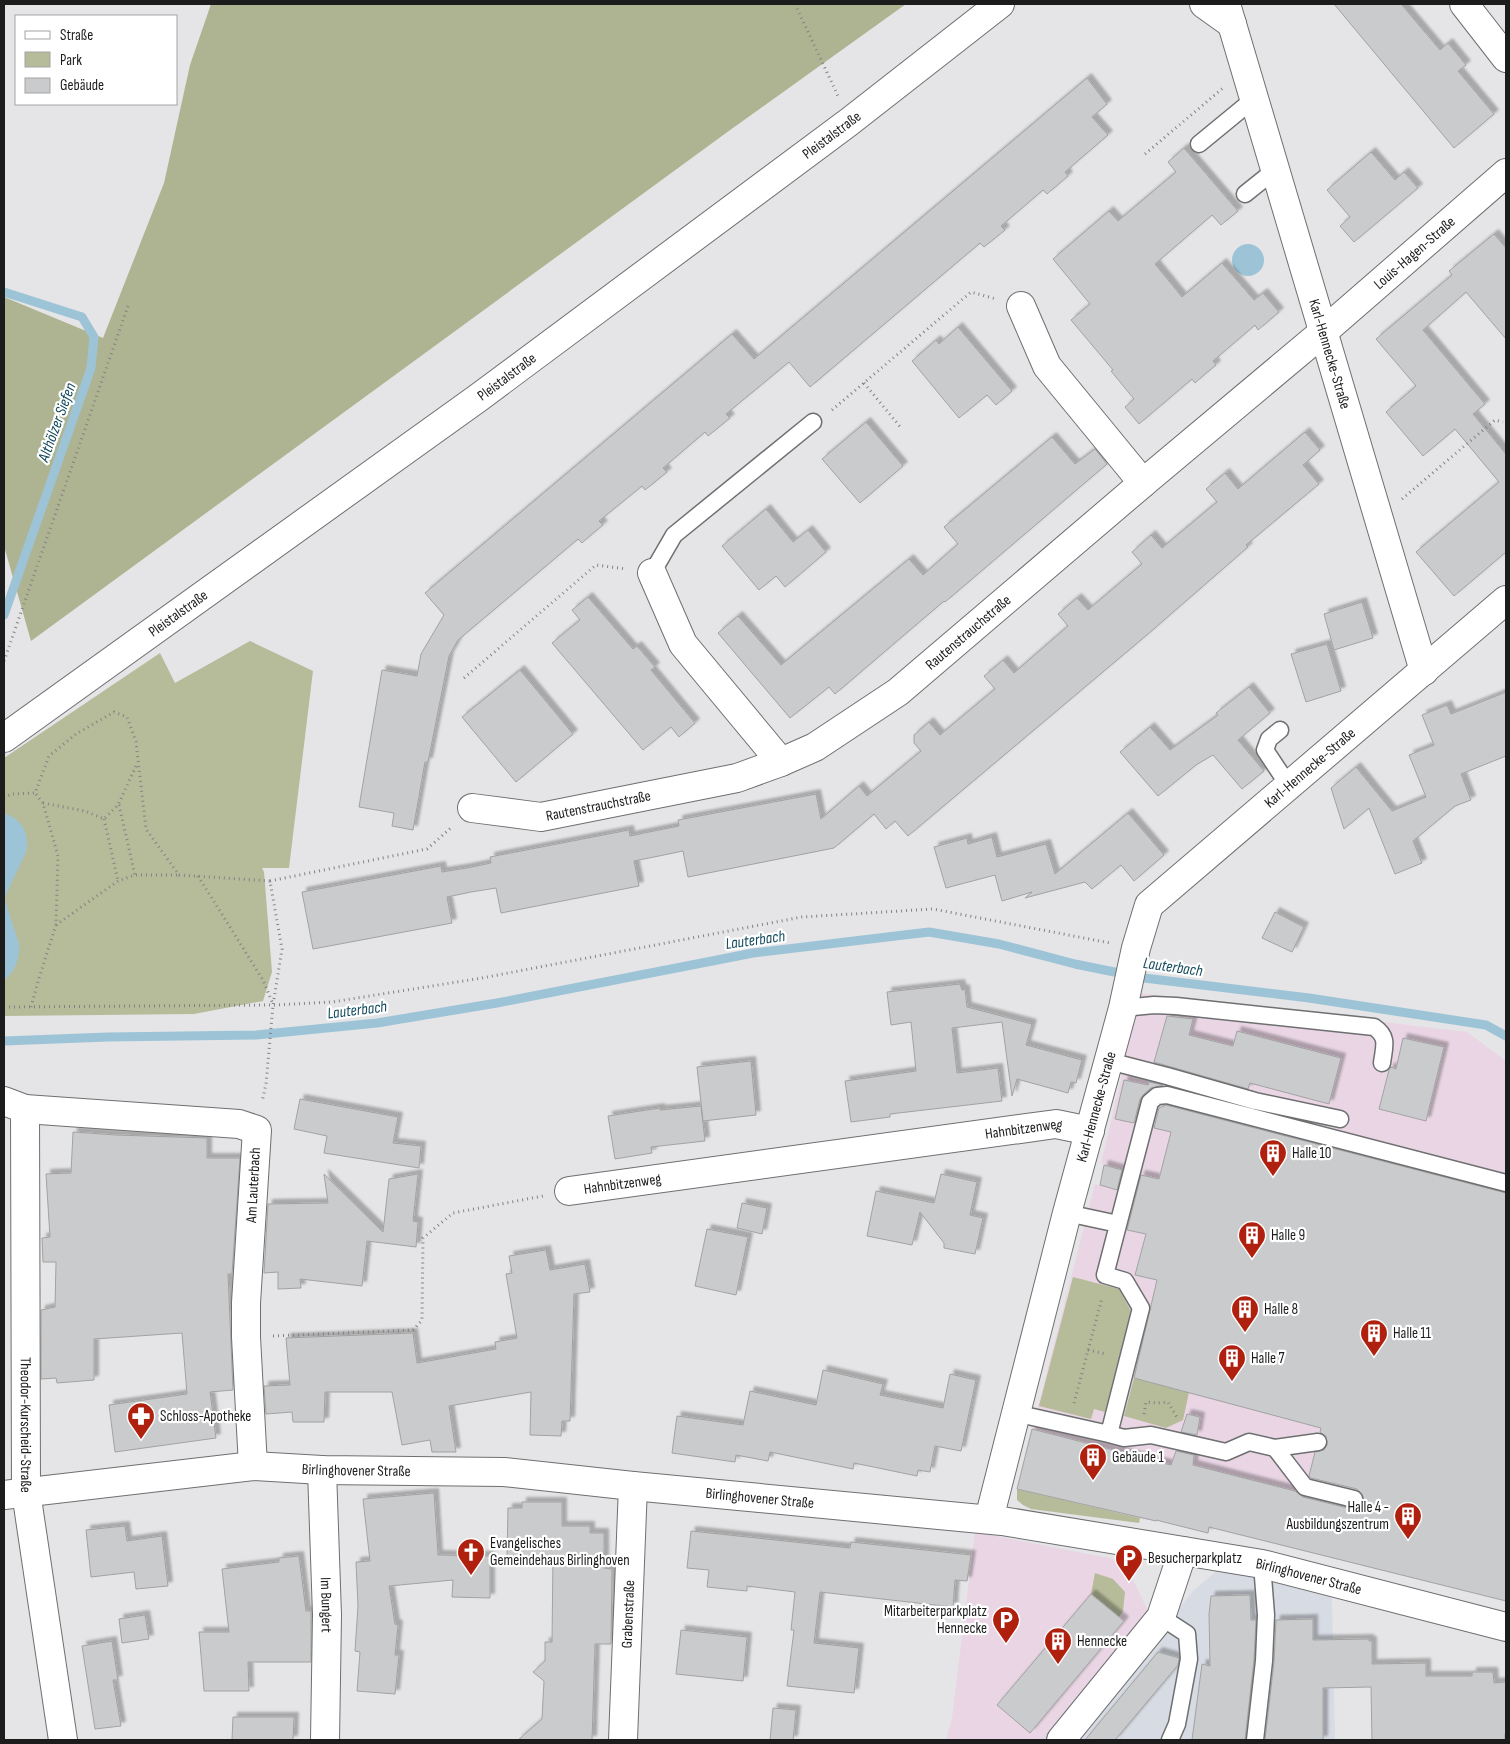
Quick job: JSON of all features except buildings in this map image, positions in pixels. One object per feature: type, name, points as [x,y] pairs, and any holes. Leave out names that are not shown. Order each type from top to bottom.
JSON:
[{"type":"street","name":"Pleistalstraße","points":[[4,738],[478,398],[849,122],[1000,4]]},
{"type":"street","points":[[1204,4],[1229,14]]},
{"type":"street","points":[[1464,4],[1506,58]]},
{"type":"street","name":"Karl-Hennecke-Straße","points":[[989,1519],[1067,1213],[1109,1062],[1149,905],[1424,671],[1322,333],[1229,14]]},
{"type":"street","name":"Louis-Hagen-Straße","points":[[1322,333],[1506,173]]},
{"type":"street","points":[[1021,306],[1047,366],[1143,484]]},
{"type":"street","name":"Rautenstrauchstraße","points":[[472,808],[541,817],[737,778],[815,747],[898,692],[1322,333]]},
{"type":"street","points":[[652,573],[683,644],[781,762]]},
{"type":"street","points":[[1424,671],[1506,600]]},
{"type":"street","name":"Am Lauterbach","points":[[14,1105],[239,1124],[257,1130],[246,1304],[253,1466]]},
{"type":"street","name":"Theodor-Kurscheid-Straße","points":[[14,1105],[15,1494],[62,1740]]},
{"type":"street","name":"Hahnbitzenweg","points":[[568,1191],[1056,1124],[1090,1131]]},
{"type":"street","name":"Birlinghovener Straße","points":[[15,1494],[253,1466],[322,1470],[504,1472],[989,1519],[1262,1564],[1506,1627]]},
{"type":"street","name":"Im Bungert","points":[[322,1470],[327,1615],[325,1740]]},
{"type":"street","name":"Grabenstraße","points":[[623,1740],[633,1486]]},
{"type":"street","points":[[1061,1740],[1161,1617],[1183,1551]]},
{"type":"lane","points":[[1200,144],[1255,98]]},
{"type":"lane","points":[[1245,194],[1275,170]]},
{"type":"lane","points":[[652,573],[674,534],[813,422]]},
{"type":"lane","points":[[1280,730],[1269,738],[1265,750],[1289,786]]},
{"type":"lane","points":[[1124,999],[1154,1005],[1374,1027],[1382,1032],[1385,1040],[1382,1063]]},
{"type":"lane","points":[[1109,1062],[1256,1101],[1340,1119]]},
{"type":"lane","points":[[1108,1434],[1141,1308],[1125,1281],[1105,1275],[1150,1102],[1157,1096],[1167,1095],[1486,1183],[1506,1183]]},
{"type":"lane","points":[[1067,1213],[1118,1224]]},
{"type":"lane","points":[[1015,1413],[1124,1438],[1151,1436],[1226,1452],[1249,1442],[1275,1448],[1318,1442]]},
{"type":"lane","points":[[1275,1448],[1305,1487],[1354,1499]]},
{"type":"lane","points":[[1255,1740],[1264,1660],[1266,1615],[1262,1564]]},
{"type":"lane","points":[[1161,1617],[1187,1634],[1189,1659],[1177,1724],[1170,1740]]},
{"type":"path","points":[[794,4],[839,100]]},
{"type":"path","points":[[1145,154],[1246,68]]},
{"type":"path","points":[[813,422],[821,420],[971,292],[1021,306]]},
{"type":"path","points":[[4,661],[129,303]]},
{"type":"path","points":[[864,383],[902,429]]},
{"type":"path","points":[[1378,519],[1496,420],[1503,422]]},
{"type":"path","points":[[464,678],[596,565],[652,573]]},
{"type":"path","points":[[36,793],[49,756],[76,734],[114,712],[127,717],[136,742],[146,829],[179,875]]},
{"type":"path","points":[[104,819],[118,805],[138,763]]},
{"type":"path","points":[[4,798],[11,794],[36,793]]},
{"type":"path","points":[[31,1007],[56,925],[58,856],[42,803],[36,793]]},
{"type":"path","points":[[42,803],[85,811],[104,819]]},
{"type":"path","points":[[118,805],[135,875]]},
{"type":"path","points":[[56,925],[118,881],[135,875],[179,875],[270,881],[427,848],[472,808]]},
{"type":"path","points":[[104,819],[118,881]]},
{"type":"path","points":[[198,876],[263,980],[273,1005]]},
{"type":"path","points":[[266,1084],[273,1005],[282,949],[270,881]]},
{"type":"path","points":[[4,1007],[273,1005],[332,1002],[482,978],[802,917],[933,909],[1135,954]]},
{"type":"path","name":"Hahnbitzenweg","points":[[246,1336],[413,1330],[422,1320],[423,1238],[453,1213],[568,1191]]},
{"type":"path","points":[[1069,1425],[1108,1276]]},
{"type":"shaded area","points":[[1138,993],[1467,1032],[1506,1061],[1506,1601],[1210,1527],[1208,1533],[1156,1519],[1156,1521],[1024,1504],[1017,1489],[1095,1184],[1116,1190],[1121,1170],[1101,1164],[1122,1075],[1115,1072]]},
{"type":"shaded area","points":[[975,1532],[1124,1561],[1148,1611],[1141,1626],[1046,1740],[946,1740],[952,1718]]},
{"type":"shaded area","points":[[1221,1567],[1332,1598],[1335,1740],[1076,1740],[1192,1592]]},
{"type":"green space","points":[[211,4],[906,4],[726,133],[31,641],[4,546],[4,297],[103,338],[164,183],[190,65]]},
{"type":"green space","points":[[250,641],[313,671],[289,868],[262,868],[264,872],[272,972],[263,1001],[194,1014],[4,1016],[4,758],[160,653],[175,683]]},
{"type":"green space","points":[[1073,1277],[1119,1289],[1131,1311],[1105,1412],[1094,1409],[1091,1419],[1039,1406]]},
{"type":"green space","points":[[1134,1378],[1189,1392],[1183,1420],[1166,1428],[1124,1416]]},
{"type":"green space","points":[[1017,1489],[1140,1518],[1139,1523],[1031,1509],[1017,1500]]},
{"type":"green space","points":[[1095,1573],[1113,1579],[1125,1592],[1123,1611],[1119,1617],[1091,1594]]},
{"type":"water","points":[[1248,244],[1254,245],[1259,249],[1263,254],[1263,266],[1259,271],[1254,275],[1248,276],[1242,275],[1237,271],[1233,266],[1232,260],[1233,254],[1237,249],[1242,245]]},
{"type":"water","points":[[4,813],[20,823],[26,833],[27,845],[26,852],[5,897],[19,949],[18,959],[14,968],[4,980]]},
{"type":"waterway","name":"Althölzer Siefen","points":[[4,292],[82,317],[94,337],[91,368],[4,615]]},
{"type":"waterway","name":"Lauterbach","points":[[4,1041],[108,1037],[256,1035],[377,1023],[497,1003],[753,953],[929,932],[999,944],[1075,964],[1144,978],[1309,998],[1486,1025],[1506,1036]]},
{"type":"place","name":"Halle 10","points":[[1273,1177]]},
{"type":"place","name":"Halle 9","points":[[1252,1259]]},
{"type":"place","name":"Halle 8","points":[[1245,1333]]},
{"type":"place","name":"Halle 11","points":[[1374,1357]]},
{"type":"place","name":"Halle 7","points":[[1232,1382]]},
{"type":"place","name":"Schloss-Apotheke","points":[[141,1440]]},
{"type":"place","name":"Gebäude 1","points":[[1093,1481]]},
{"type":"place","name":"Halle 4 - Ausbildungszentrum","points":[[1408,1540]]},
{"type":"place","name":"Evangelisches Gemeindehaus Birlinghoven","points":[[471,1576]]},
{"type":"place","name":"Besucherparkplatz","points":[[1129,1582]]},
{"type":"place","name":"Mitarbeiterparkplatz Hennecke","points":[[1006,1644]]},
{"type":"place","name":"Hennecke","points":[[1058,1665]]}]
